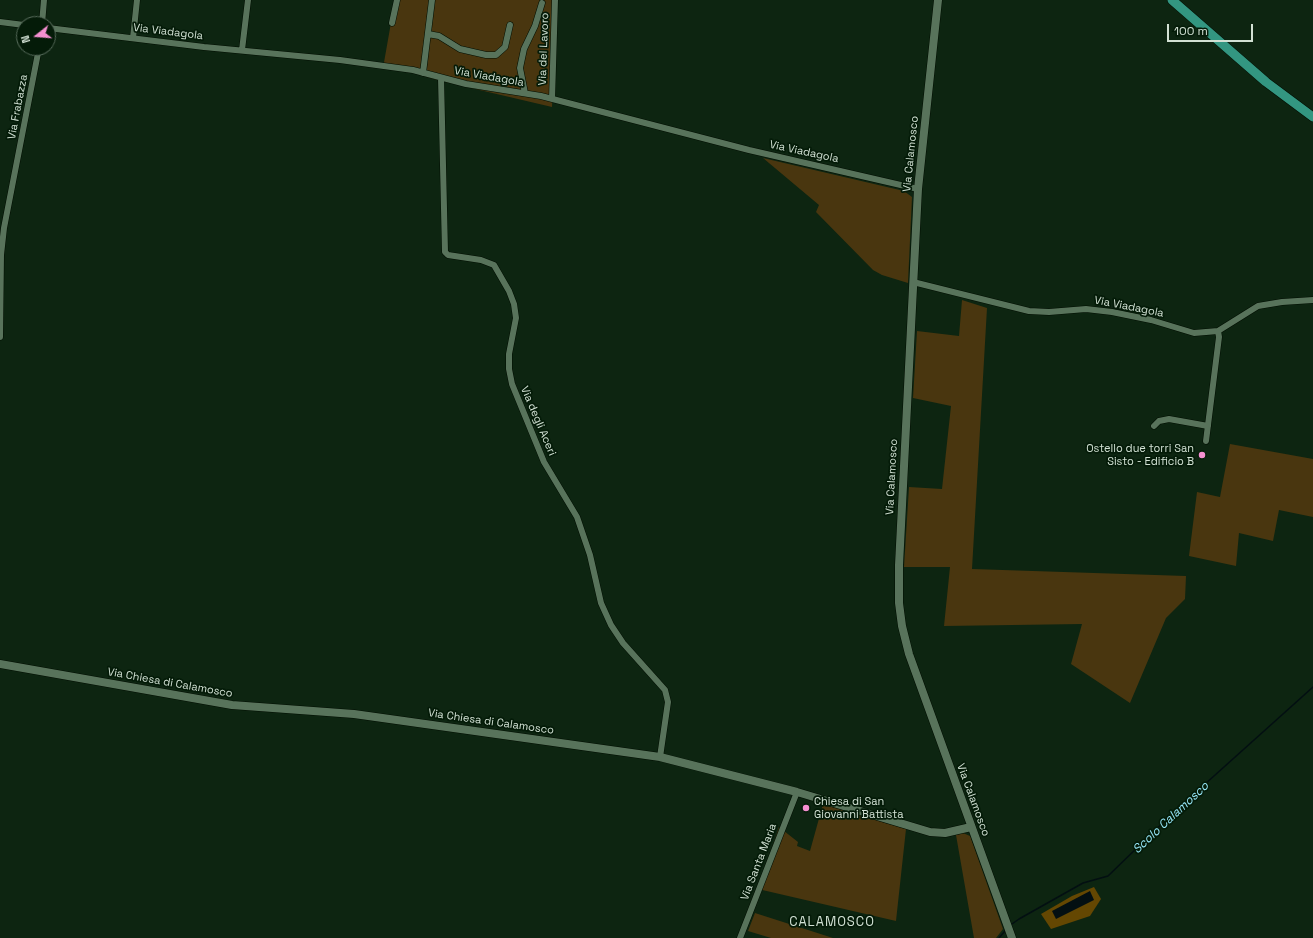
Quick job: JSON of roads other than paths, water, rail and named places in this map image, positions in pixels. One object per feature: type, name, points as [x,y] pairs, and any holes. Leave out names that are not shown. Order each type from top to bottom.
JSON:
[{"type":"main road","points":[[1172,0],[1266,82],[1312,114]]},
{"type":"street","points":[[43,16],[44,0]]},
{"type":"street","points":[[132,38],[137,0]]},
{"type":"street","points":[[242,50],[248,0]]},
{"type":"street","points":[[392,23],[396,0]]},
{"type":"street","points":[[423,73],[432,0]]},
{"type":"street","name":"Via del Lavoro","points":[[552,99],[556,0]]},
{"type":"street","name":"Via Calamosco","points":[[938,0],[918,189],[899,565],[899,611],[909,654],[1012,938]]},
{"type":"street","points":[[525,93],[521,75],[521,62],[524,49],[535,26],[542,3]]},
{"type":"street","points":[[0,22],[16,24]]},
{"type":"street","points":[[428,34],[439,36],[460,49],[486,55],[496,55],[506,47],[510,25]]},
{"type":"street","name":"Via Viadagola","points":[[56,29],[340,60],[423,73],[466,84],[525,93],[552,99],[749,150],[918,189]]},
{"type":"street","name":"Via Frabazza","points":[[0,337],[4,228],[37,56]]},
{"type":"street","name":"Via degli Aceri","points":[[441,78],[445,252],[448,255],[481,260],[494,265],[509,291],[514,304],[516,318],[509,354],[509,369],[512,384],[542,460],[577,517],[590,555],[601,603],[611,626],[623,643],[665,690],[668,702],[660,757]]},
{"type":"street","name":"Via Viadagola","points":[[913,282],[1029,311],[1048,312],[1086,309],[1112,312],[1151,320],[1194,333],[1218,331],[1258,306],[1282,302],[1313,300]]},
{"type":"street","points":[[1206,441],[1219,337],[1218,331]]},
{"type":"street","points":[[1154,426],[1159,420],[1168,419],[1208,426]]},
{"type":"street","name":"Via Chiesa di Calamosco","points":[[0,664],[209,702],[354,714],[660,757],[797,792],[930,832],[945,833],[971,827]]},
{"type":"street","name":"Via Santa Maria","points":[[740,938],[797,792]]},
{"type":"waterway","name":"Scolo Calamosco","points":[[1012,924],[1083,883],[1108,876],[1175,811],[1313,687]]},
{"type":"waterway","name":"Scolo Calamosco","points":[[999,938],[1005,931]]},
{"type":"place","name":"Ostello due torri San Sisto - Edificio B","points":[[1202,455]]},
{"type":"place","name":"Chiesa di San Giovanni Battista","points":[[806,808]]},
{"type":"district","name":"CALAMOSCO","points":[[832,922]]}]
